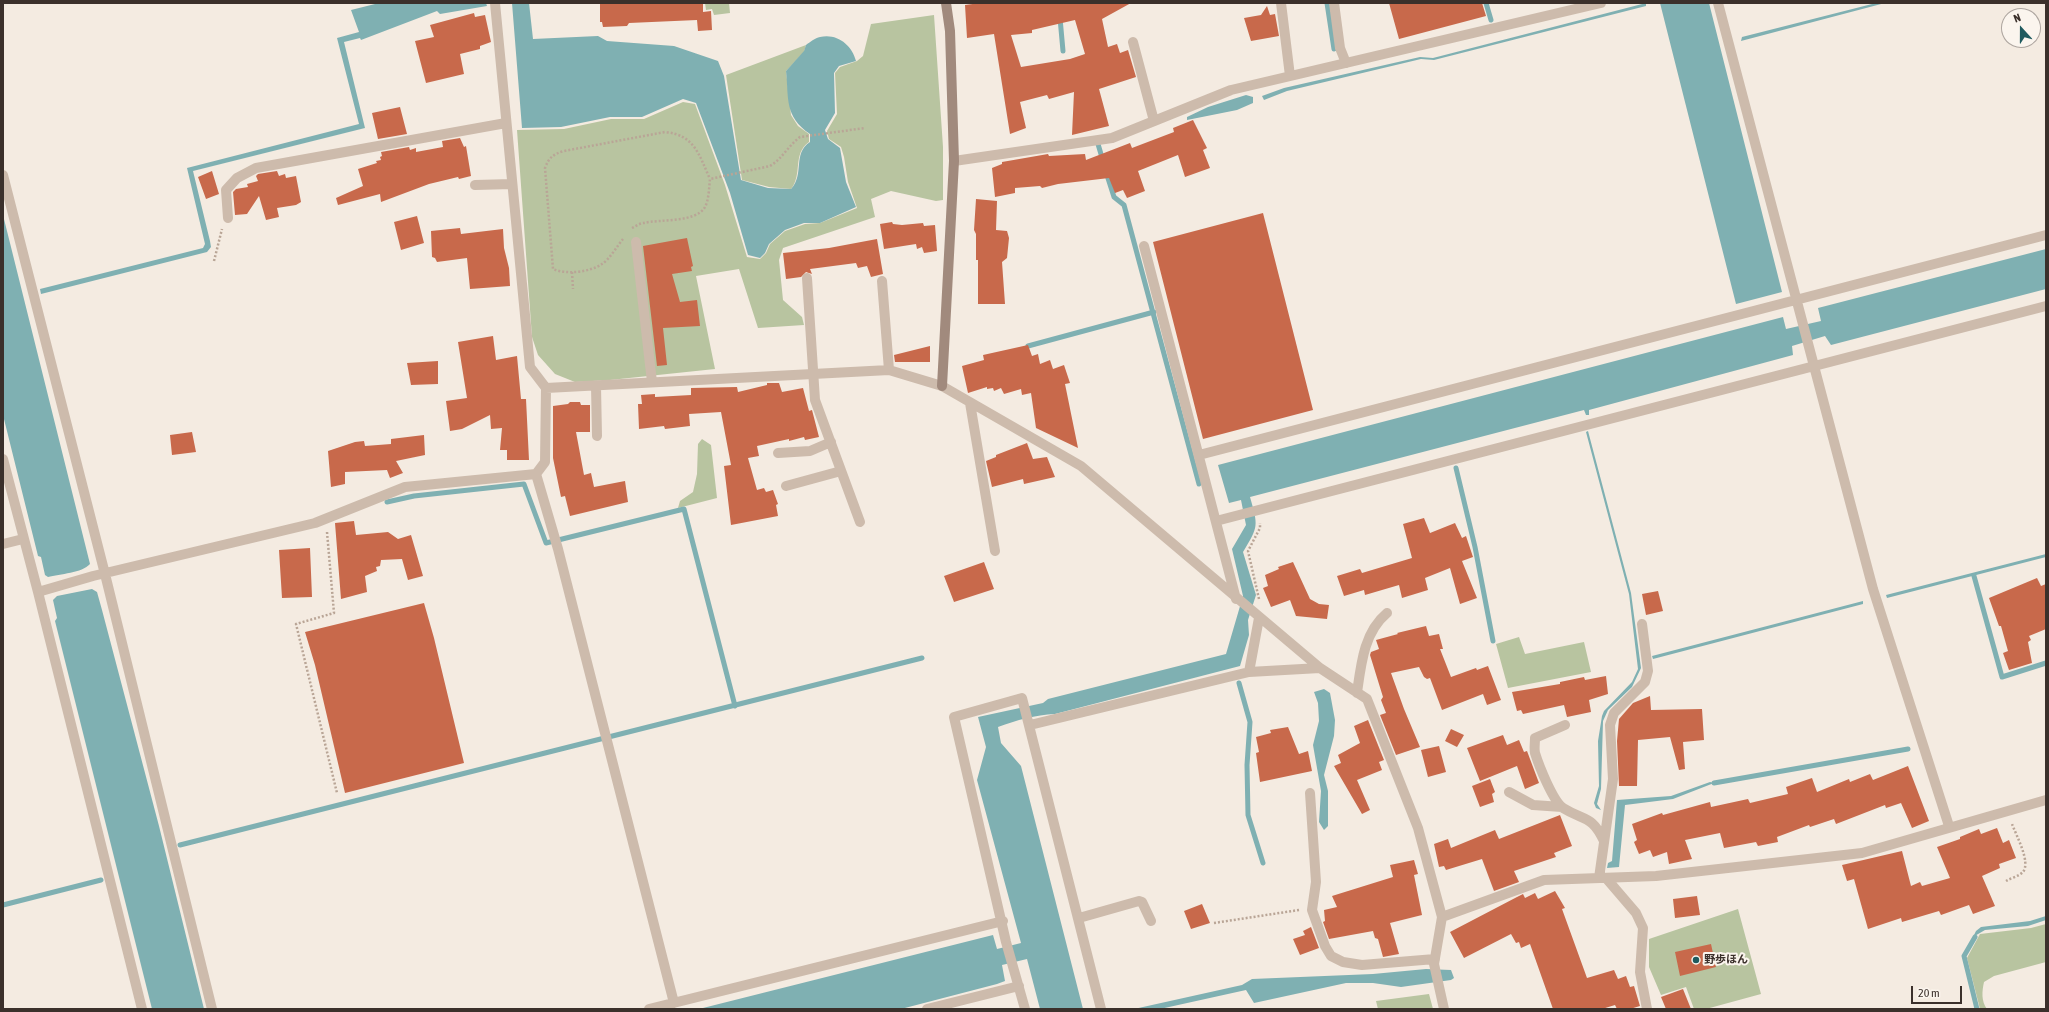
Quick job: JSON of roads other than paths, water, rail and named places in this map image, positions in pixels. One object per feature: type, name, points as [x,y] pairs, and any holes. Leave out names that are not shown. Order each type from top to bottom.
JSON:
[{"type":"street","points":[[43,591],[93,576],[326,519],[405,487],[536,474],[545,462],[546,388],[530,367],[495,3]]},
{"type":"street","points":[[942,386],[954,161],[950,31],[946,3]]},
{"type":"street","points":[[1281,3],[1290,76]]},
{"type":"street","points":[[1334,3],[1340,48],[1346,63]]},
{"type":"street","points":[[954,161],[1112,138],[1231,90],[1601,3]]},
{"type":"street","points":[[1718,3],[1873,589],[1949,826]]},
{"type":"street","points":[[1133,42],[1154,121]]},
{"type":"street","points":[[228,218],[226,190],[236,178],[256,168],[506,123]]},
{"type":"street","points":[[3,174],[105,574],[212,1009]]},
{"type":"street","points":[[475,185],[512,184]]},
{"type":"street","points":[[1199,455],[1797,298],[2046,235]]},
{"type":"street","points":[[636,242],[652,382]]},
{"type":"street","points":[[1144,246],[1236,599]]},
{"type":"street","points":[[807,278],[815,400],[860,522]]},
{"type":"street","points":[[882,281],[889,370]]},
{"type":"street","points":[[1216,521],[2046,306]]},
{"type":"street","points":[[546,388],[889,370],[942,386],[970,404],[1081,466],[1236,599],[1320,668],[1367,699],[1418,828],[1442,917],[1434,964],[1444,1009]]},
{"type":"street","points":[[596,386],[597,436]]},
{"type":"street","points":[[970,404],[995,551]]},
{"type":"street","points":[[778,453],[810,451],[831,442]]},
{"type":"street","points":[[3,459],[23,539],[43,591],[142,1009]]},
{"type":"street","points":[[786,486],[841,471]]},
{"type":"street","points":[[536,474],[558,549],[674,1003]]},
{"type":"street","points":[[3,544],[23,539]]},
{"type":"street","points":[[1357,693],[1362,656],[1376,622],[1387,614]]},
{"type":"street","points":[[1249,672],[1259,618]]},
{"type":"street","points":[[1642,624],[1648,671],[1645,682],[1614,713],[1610,725],[1613,779],[1604,841],[1603,878],[1636,913],[1643,928],[1640,972],[1647,1009]]},
{"type":"street","points":[[1030,725],[1249,672],[1320,668]]},
{"type":"street","points":[[1024,1009],[1015,970],[1006,942],[1003,920],[954,717],[1022,698],[1101,1009]]},
{"type":"street","points":[[1562,807],[1556,800],[1535,753],[1535,738],[1565,725]]},
{"type":"street","points":[[1509,792],[1533,805],[1562,807],[1590,820],[1598,828],[1604,841]]},
{"type":"street","points":[[1310,793],[1316,882],[1312,910],[1325,946],[1331,956],[1343,962],[1362,965],[1435,959]]},
{"type":"street","points":[[1442,917],[1544,880],[1656,876],[1862,853],[1949,826],[2046,800]]},
{"type":"street","points":[[1079,918],[1139,901],[1142,902],[1151,921]]},
{"type":"street","points":[[649,1009],[1003,920]]},
{"type":"street","points":[[926,1009],[1019,986]]},
{"type":"water","points":[[379,3],[486,3],[487,6],[440,14],[437,11],[361,40],[360,38],[344,42],[365,128],[193,171],[210,241],[211,247],[207,252],[41,294],[40,289],[203,248],[205,244],[187,168],[359,124],[337,38],[359,32],[351,10]]},
{"type":"water","points":[[512,3],[529,3],[533,39],[598,36],[607,41],[674,46],[718,61],[724,76],[741,180],[768,188],[791,189],[797,177],[801,152],[810,142],[810,134],[796,120],[789,106],[786,71],[804,51],[806,45],[814,39],[826,36],[838,39],[847,45],[856,61],[839,66],[834,73],[835,113],[825,130],[828,139],[840,148],[846,182],[856,207],[820,223],[804,223],[785,230],[769,244],[765,253],[760,258],[748,255],[730,193],[696,103],[683,99],[642,117],[610,117],[561,127],[522,128]]},
{"type":"water","points":[[1646,3],[1646,6],[1434,60],[1421,59],[1287,91],[1264,100],[1262,96],[1284,88],[1420,57],[1433,58]]},
{"type":"water","points":[[1660,3],[1709,3],[1782,292],[1736,304]]},
{"type":"water","points":[[1876,3],[1885,3],[1741,41],[1742,37]]},
{"type":"water","points":[[1246,95],[1253,97],[1253,103],[1237,110],[1187,120],[1187,117],[1208,107]]},
{"type":"water","points":[[3,215],[90,564],[76,571],[48,577],[45,575],[41,557],[38,556],[3,415]]},
{"type":"water","points":[[2046,249],[2046,289],[1831,345],[1825,336],[1792,346],[1793,355],[1589,410],[1589,415],[1586,415],[1584,410],[1250,497],[1255,514],[1256,526],[1252,537],[1243,552],[1256,595],[1248,620],[1249,635],[1240,666],[1055,714],[1026,718],[998,727],[1001,743],[1021,766],[1083,1009],[1040,1009],[1027,959],[1002,965],[1005,981],[901,1009],[699,1009],[993,935],[997,949],[1021,943],[977,780],[986,747],[978,717],[1043,703],[1048,699],[1226,654],[1243,596],[1232,549],[1246,525],[1241,500],[1229,503],[1218,465],[1783,317],[1786,329],[1821,321],[1818,308]]},
{"type":"water","points":[[1588,431],[1631,593],[1641,668],[1632,687],[1608,710],[1603,721],[1601,789],[1597,804],[1601,810],[1596,808],[1594,803],[1599,786],[1598,741],[1602,716],[1604,711],[1632,682],[1638,669],[1629,594],[1586,432]]},
{"type":"water","points":[[2046,554],[2046,557],[1887,598],[1886,595]]},
{"type":"water","points":[[92,589],[97,592],[102,610],[159,826],[204,1009],[152,1009],[55,621],[57,618],[53,600],[57,596]]},
{"type":"water","points":[[1863,601],[1863,604],[1653,659],[1652,656]]},
{"type":"water","points":[[1324,689],[1330,693],[1335,720],[1334,736],[1324,775],[1328,791],[1328,826],[1324,830],[1319,822],[1321,791],[1313,745],[1319,721],[1318,703],[1314,692]]},
{"type":"water","points":[[1710,782],[1714,783],[1673,799],[1625,805],[1619,867],[1607,868],[1608,863],[1612,861],[1617,800],[1671,796]]},
{"type":"water","points":[[2046,916],[2046,920],[2028,926],[1985,930],[1973,937],[1976,931],[1981,927],[2030,921]]},
{"type":"water","points":[[1426,969],[1451,970],[1454,978],[1451,980],[1401,987],[1373,983],[1346,983],[1254,1003],[1246,990],[1160,1009],[1134,1009],[1242,985],[1252,979],[1373,974]]},
{"type":"waterway","points":[[1327,3],[1334,49]]},
{"type":"waterway","points":[[1486,3],[1491,20]]},
{"type":"waterway","points":[[1060,18],[1063,51]]},
{"type":"waterway","points":[[1098,144],[1103,161]]},
{"type":"waterway","points":[[1106,172],[1114,197],[1124,205],[1199,484]]},
{"type":"waterway","points":[[1028,346],[1154,312]]},
{"type":"waterway","points":[[1456,468],[1475,547],[1493,641]]},
{"type":"waterway","points":[[387,502],[414,496],[524,484],[546,543],[684,509],[735,706]]},
{"type":"waterway","points":[[1974,576],[2002,677],[2046,663]]},
{"type":"waterway","points":[[180,845],[922,658]]},
{"type":"waterway","points":[[1239,683],[1250,722],[1247,765],[1248,815],[1263,863]]},
{"type":"waterway","points":[[1714,783],[1908,749]]},
{"type":"waterway","points":[[3,905],[101,880]]},
{"type":"waterway","points":[[1975,937],[1964,956],[1977,1009]]},
{"type":"place","name":"野歩ほん","points":[[1696,960]]}]
